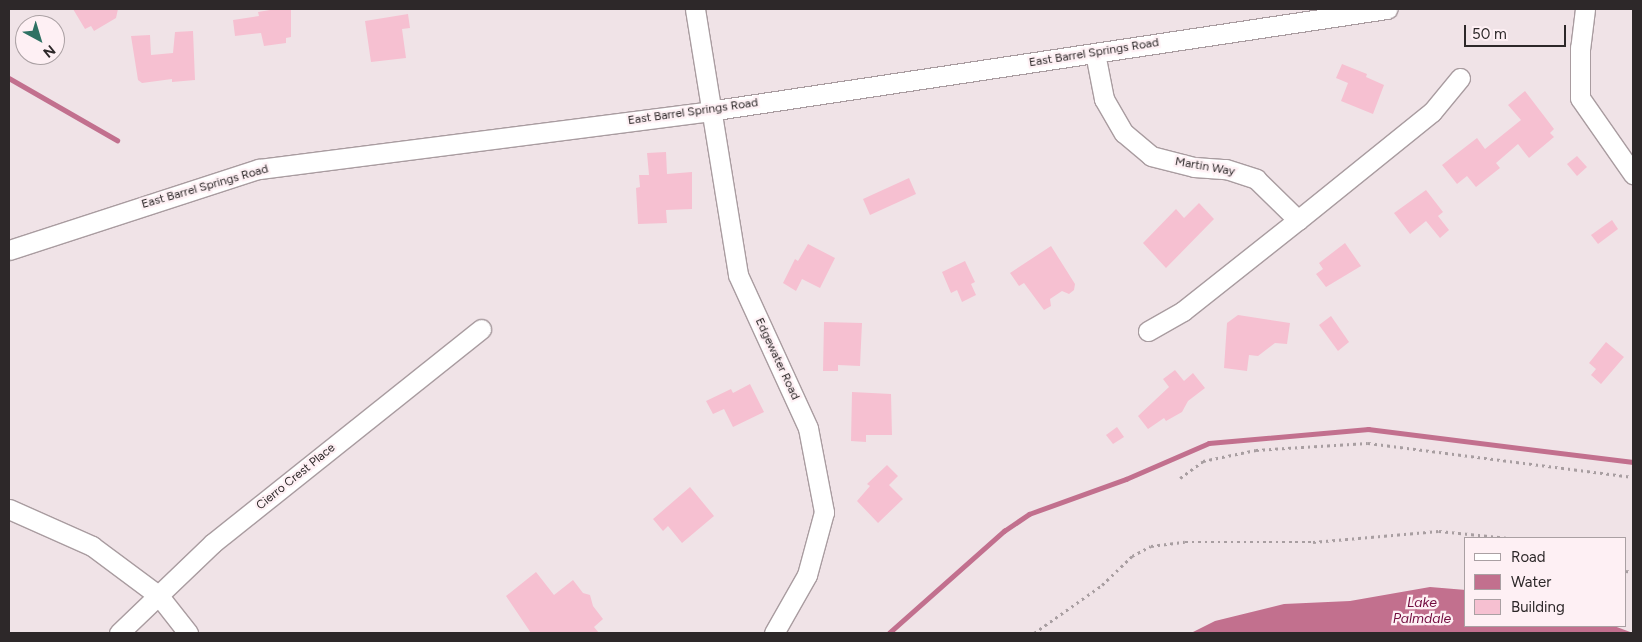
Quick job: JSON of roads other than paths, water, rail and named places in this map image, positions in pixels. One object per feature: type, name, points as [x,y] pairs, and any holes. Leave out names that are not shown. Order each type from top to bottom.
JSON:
[{"type":"street","name":"Edgewater Road","points":[[694,9],[706,78],[709,111],[738,275],[808,428],[824,512],[807,575],[775,633]]},
{"type":"street","name":"East Barrel Springs Road","points":[[9,250],[259,169],[709,111],[1387,9]]},
{"type":"street","points":[[1585,9],[1580,48],[1580,98],[1633,174]]},
{"type":"street","name":"Martin Way","points":[[1095,53],[1104,99],[1124,133],[1151,156],[1194,167],[1226,169],[1256,179],[1298,220]]},
{"type":"street","points":[[1148,331],[1183,311],[1432,112],[1460,78]]},
{"type":"street","name":"Cierro Crest Place","points":[[119,633],[213,543],[481,329]]},
{"type":"street","points":[[9,509],[92,546],[159,596],[188,633]]},
{"type":"water","name":"Lake Palmdale","points":[[1430,587],[1464,590],[1464,627],[1617,627],[1633,633],[1191,633],[1215,621],[1284,604],[1350,601]]},
{"type":"waterway","points":[[9,78],[117,140]]},
{"type":"waterway","points":[[889,633],[1004,531],[1029,514],[1126,479],[1209,443],[1368,429],[1633,462]]}]
